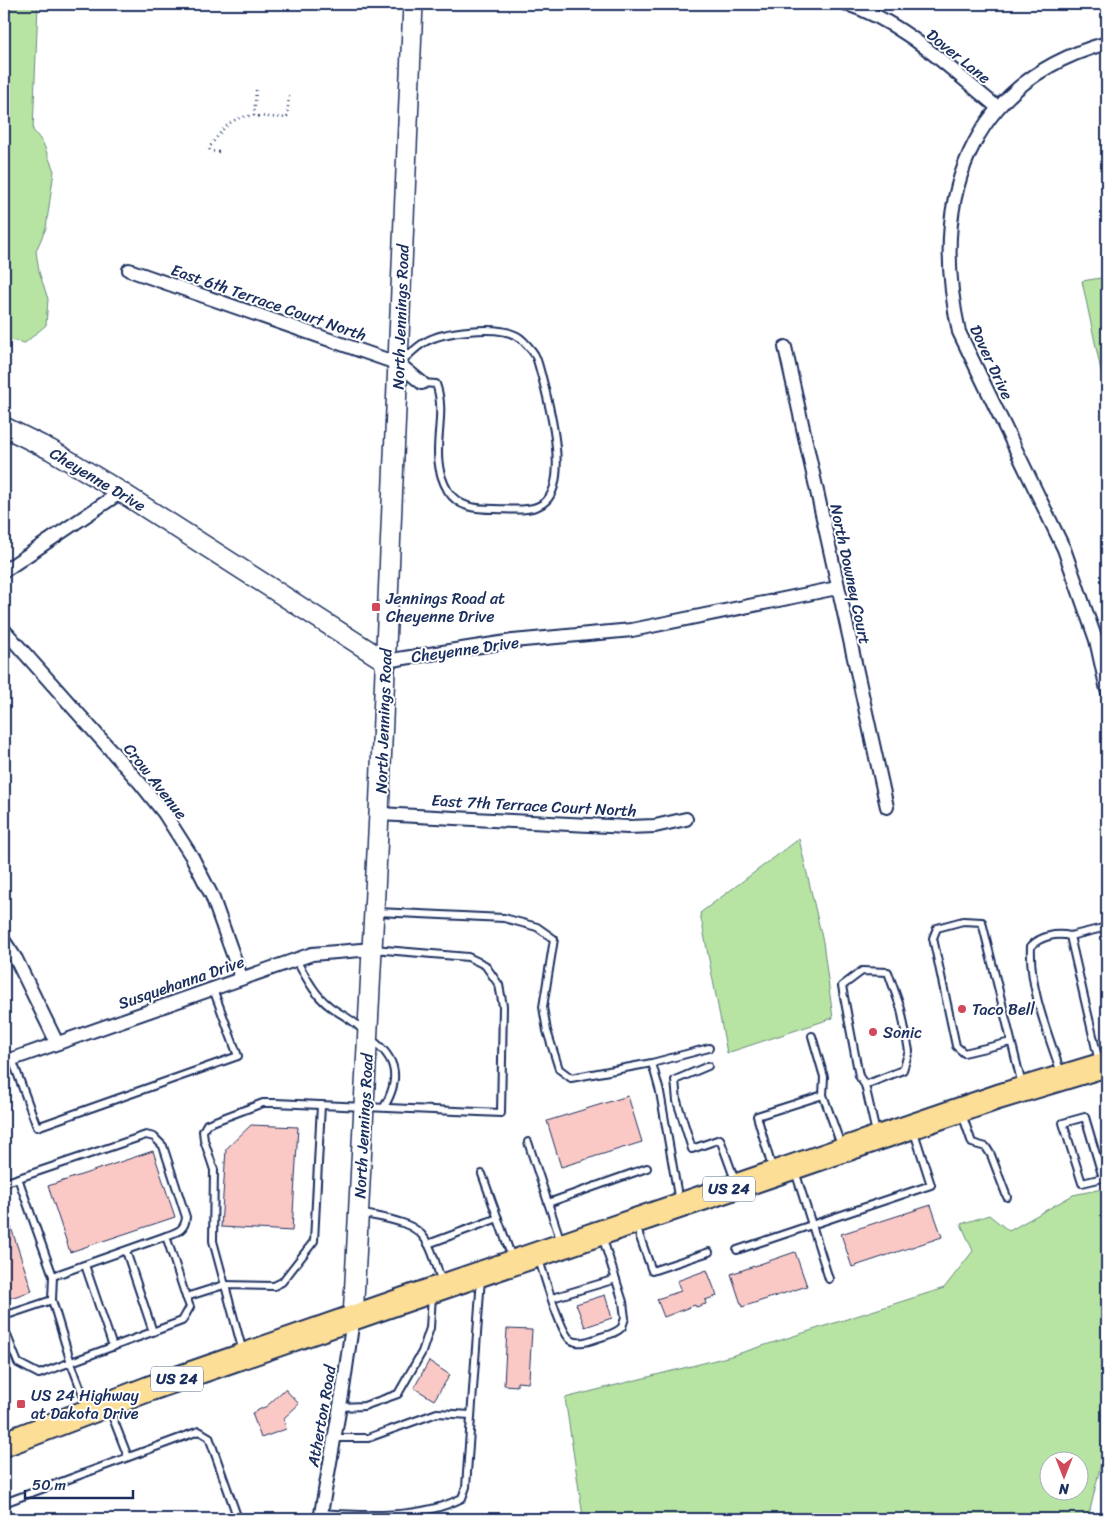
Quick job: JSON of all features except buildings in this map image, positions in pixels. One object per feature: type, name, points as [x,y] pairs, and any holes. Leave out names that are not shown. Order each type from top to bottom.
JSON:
[{"type":"highway","name":"US 24","points":[[4,1444],[244,1356],[438,1289],[563,1248],[601,1233],[1023,1089],[1104,1065]]},
{"type":"street","name":"North Jennings Road","points":[[353,1319],[375,912],[413,4]]},
{"type":"street","name":"Dover Lane","points":[[847,4],[870,11],[894,25],[997,107]]},
{"type":"street","name":"Dover Drive","points":[[1107,42],[1083,49],[1034,74],[997,107],[970,150],[956,192],[949,253],[953,304],[959,332],[1064,549],[1096,640],[1107,690]]},
{"type":"street","name":"East 6th Terrace Court North","points":[[129,270],[398,364],[422,383]]},
{"type":"street","name":"North Downey Court","points":[[785,347],[887,807]]},
{"type":"street","name":"Cheyenne Drive","points":[[4,427],[52,450],[122,492],[385,661],[513,641],[632,630],[837,588]]},
{"type":"street","points":[[4,571],[122,492]]},
{"type":"street","name":"Crow Avenue","points":[[4,630],[140,783],[164,813],[192,857],[212,896],[241,977]]},
{"type":"street","name":"East 7th Terrace Court North","points":[[379,814],[628,827],[655,826],[686,819]]},
{"type":"street","points":[[4,941],[16,959],[57,1042]]},
{"type":"street","name":"Susquehanna Drive","points":[[8,1061],[241,977],[312,954],[373,949]]},
{"type":"street","name":"Atherton Road","points":[[320,1516],[340,1406],[353,1319]]},
{"type":"lane","points":[[398,364],[425,342],[445,336],[486,330],[518,336],[535,354],[556,434],[555,478],[553,488],[546,501],[524,510],[479,509],[467,507],[459,502],[448,490],[436,458],[441,397],[436,384],[422,383]]},
{"type":"lane","points":[[375,912],[504,918],[536,927],[554,939],[543,1007],[547,1031],[559,1069],[571,1078],[652,1063],[709,1048]]},
{"type":"lane","points":[[1011,1042],[972,1052],[964,1052],[956,1046],[933,938],[937,928],[962,921],[982,922],[1023,1089]]},
{"type":"lane","points":[[1062,1077],[1039,1002],[1031,946],[1038,939],[1059,934],[1070,936],[1107,927]]},
{"type":"lane","points":[[1070,936],[1104,1065]]},
{"type":"lane","points":[[244,1356],[213,1241],[214,1170],[204,1140],[203,1132],[207,1124],[263,1103],[501,1113],[503,1006],[499,985],[484,965],[468,957],[373,949]]},
{"type":"lane","points":[[296,959],[308,981],[326,1004],[356,1022],[368,1037],[383,1048],[392,1062],[395,1078],[392,1094],[384,1107]]},
{"type":"lane","points":[[865,1085],[902,1070],[909,1051],[901,1009],[888,972],[862,971],[842,986],[859,1076],[865,1085],[878,1139]]},
{"type":"lane","points":[[8,1061],[37,1127],[238,1056],[212,988]]},
{"type":"lane","points":[[812,1036],[824,1076],[823,1095],[843,1151]]},
{"type":"lane","points":[[652,1063],[660,1092],[680,1206]]},
{"type":"lane","points":[[708,1066],[674,1080],[677,1101],[692,1149],[720,1139],[737,1187]]},
{"type":"lane","points":[[823,1095],[757,1116],[812,1225],[829,1279]]},
{"type":"lane","points":[[186,1297],[224,1285],[274,1286],[282,1282],[314,1241],[321,1105]]},
{"type":"lane","points":[[961,1111],[972,1143],[986,1147],[991,1154],[1007,1197]]},
{"type":"lane","points":[[1085,1117],[1105,1178],[1082,1183],[1063,1123],[1085,1117]]},
{"type":"lane","points":[[737,1250],[932,1185],[912,1127]]},
{"type":"lane","points":[[4,1183],[146,1135],[154,1137],[163,1146],[186,1217],[186,1225],[182,1230],[53,1276]]},
{"type":"lane","points":[[528,1142],[563,1248]]},
{"type":"lane","points":[[548,1202],[648,1168]]},
{"type":"lane","points":[[482,1174],[514,1264]]},
{"type":"lane","points":[[18,1178],[53,1276],[52,1300],[71,1362],[128,1457]]},
{"type":"lane","points":[[340,1406],[364,1406],[398,1394],[422,1352],[430,1328],[438,1289],[428,1244],[416,1230],[400,1223],[358,1212]]},
{"type":"lane","points":[[428,1244],[498,1218]]},
{"type":"lane","points":[[635,1222],[652,1271],[709,1252]]},
{"type":"lane","points":[[538,1256],[560,1322],[566,1335],[571,1340],[584,1342],[616,1333],[622,1327],[625,1318],[616,1279],[601,1233]]},
{"type":"lane","points":[[4,1328],[18,1363],[39,1374],[182,1321],[189,1312],[166,1236]]},
{"type":"lane","points":[[126,1251],[153,1332]]},
{"type":"lane","points":[[85,1265],[113,1347]]},
{"type":"lane","points":[[320,1516],[382,1515],[449,1505],[462,1498],[466,1487],[482,1275]]},
{"type":"lane","points":[[552,1298],[616,1279]]},
{"type":"lane","points":[[4,1316],[52,1300]]},
{"type":"lane","points":[[334,1438],[368,1438],[437,1413],[471,1415]]},
{"type":"lane","points":[[4,1503],[199,1430],[209,1437],[238,1519]]},
{"type":"path","points":[[254,116],[256,90]]},
{"type":"path","points":[[219,152],[210,151],[210,148],[225,126],[238,118],[254,116],[287,118],[289,96]]},
{"type":"green space","points":[[4,4],[38,4],[33,130],[43,143],[54,171],[46,228],[36,251],[39,272],[48,299],[46,325],[25,343],[4,339]]},
{"type":"green space","points":[[1107,277],[1107,399],[1082,281]]},
{"type":"green space","points":[[799,839],[823,942],[833,1018],[727,1053],[700,913]]},
{"type":"green space","points":[[1107,1188],[1107,1405],[1105,1446],[1088,1519],[563,1519],[583,1516],[565,1398],[731,1356],[944,1288],[973,1251],[961,1224],[989,1215],[1009,1231],[1073,1195]]},
{"type":"place","name":"Jennings Road at Cheyenne Drive","points":[[376,607]]},
{"type":"place","name":"Taco Bell","points":[[962,1009]]},
{"type":"place","name":"Sonic","points":[[873,1032]]},
{"type":"place","name":"US 24 Highway at Dakota Drive","points":[[21,1404]]}]
